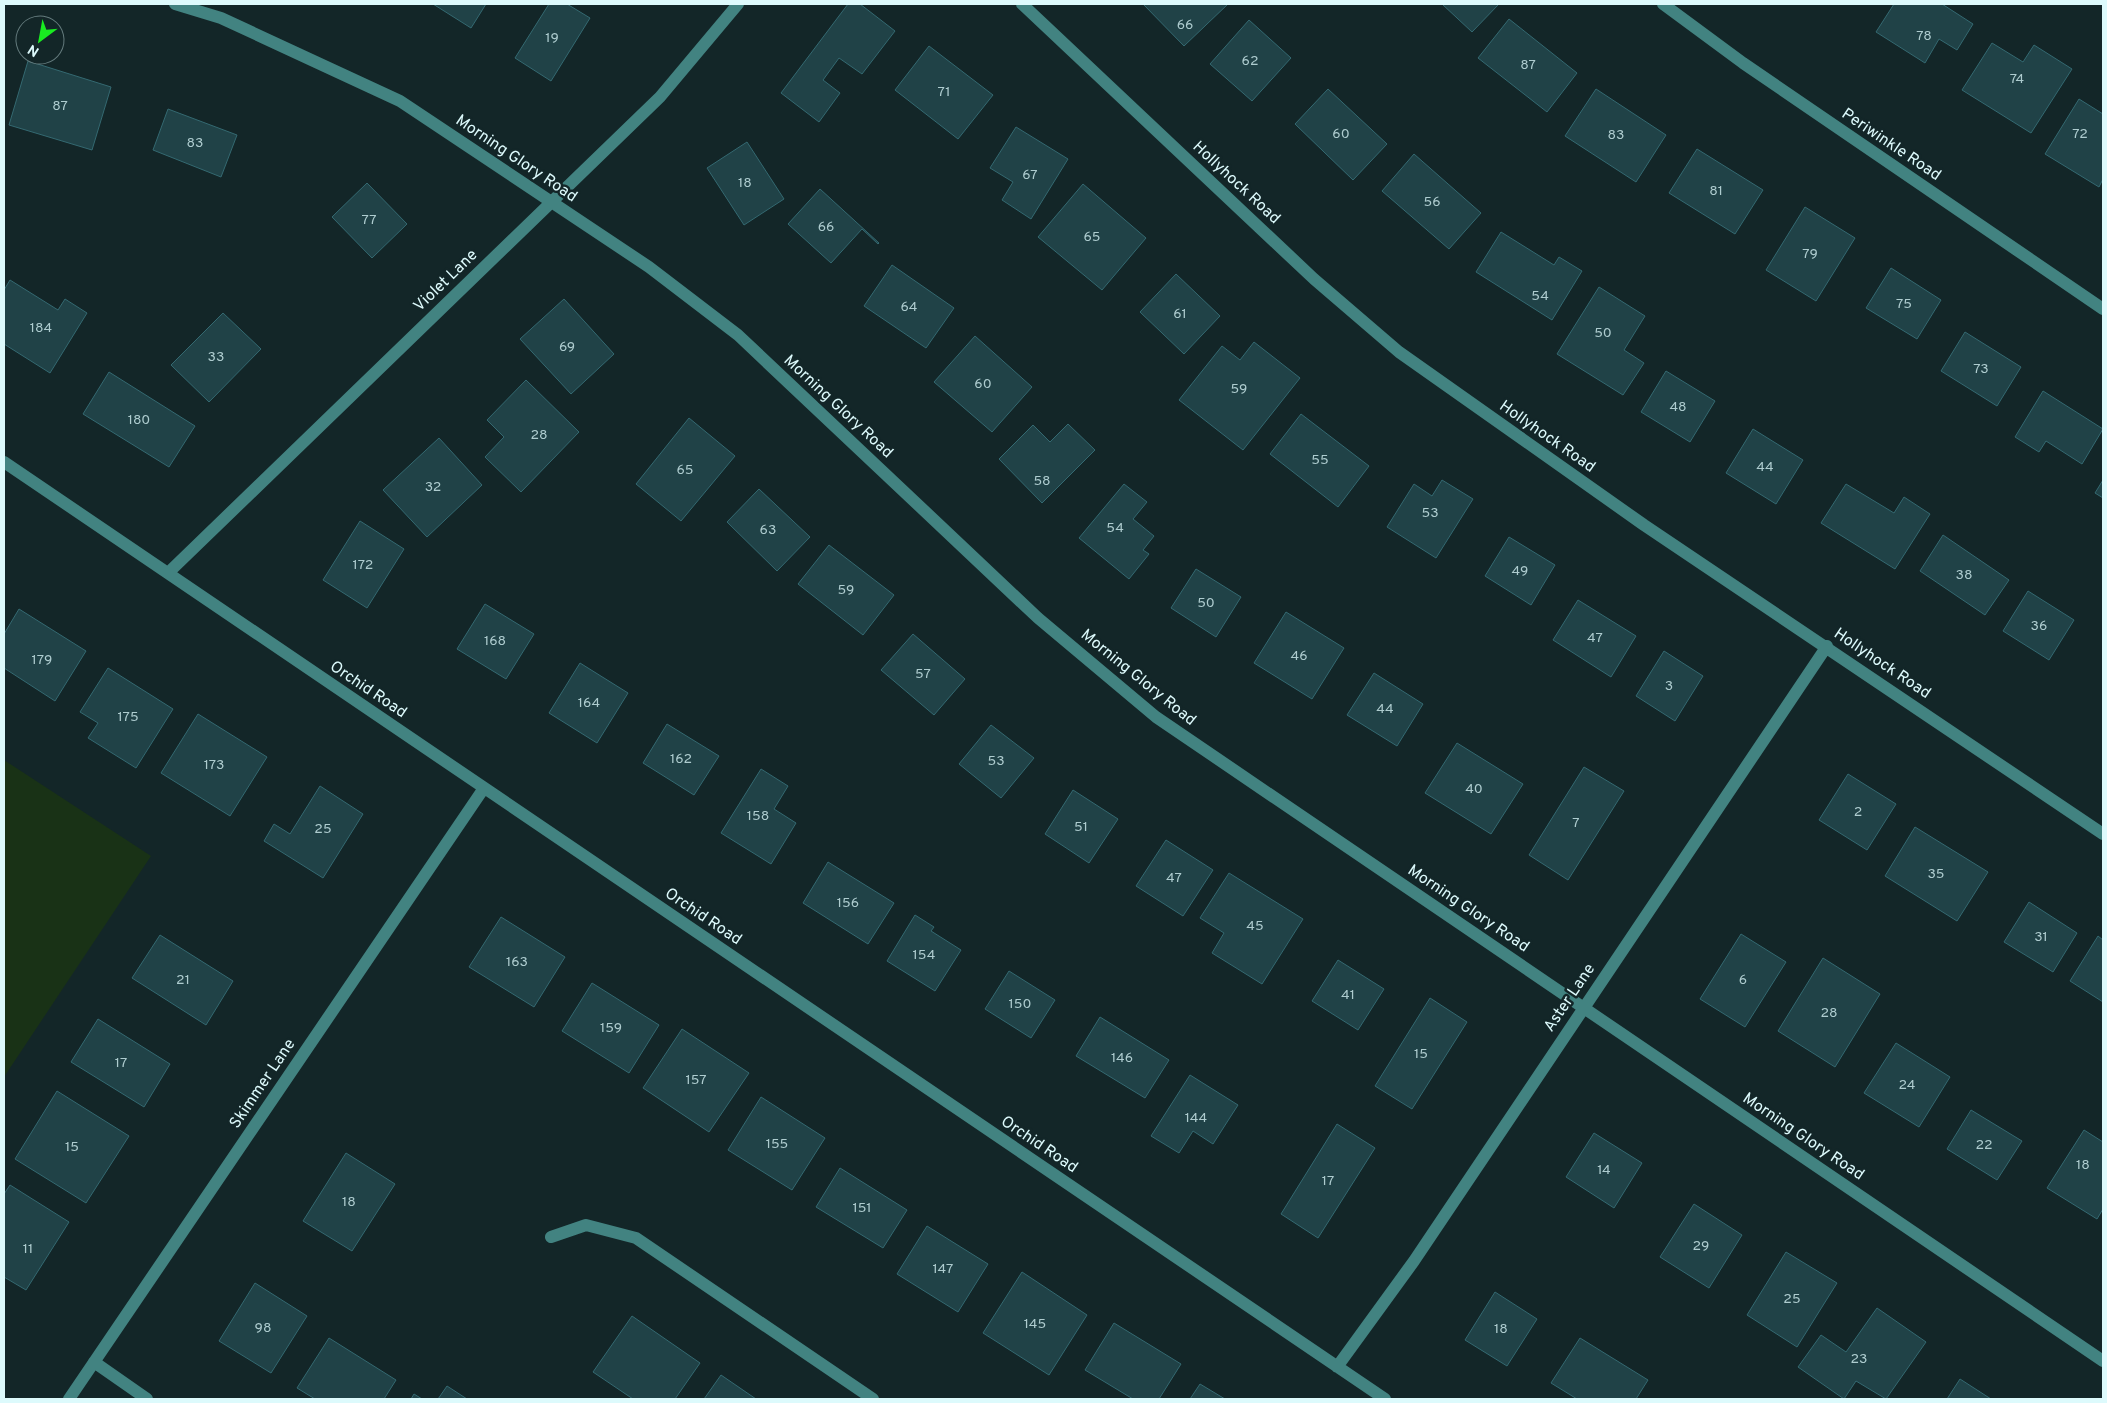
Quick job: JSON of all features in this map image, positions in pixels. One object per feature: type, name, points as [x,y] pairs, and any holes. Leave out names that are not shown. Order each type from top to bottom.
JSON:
[{"type":"street","name":"Morning Glory Road","points":[[175,4],[221,18],[400,101],[649,267],[738,335],[1038,618],[1156,717],[2103,1361]]},
{"type":"street","name":"Violet Lane","points":[[168,573],[660,96],[738,4]]},
{"type":"street","name":"Hollyhock Road","points":[[1022,4],[1314,279],[1399,352],[1644,525],[1827,646],[2103,834]]},
{"type":"street","name":"Periwinkle Road","points":[[1663,4],[1742,63],[2103,309]]},
{"type":"street","name":"Orchid Road","points":[[4,462],[1385,1399]]},
{"type":"street","name":"Aster Lane","points":[[1337,1367],[1414,1261],[1827,646]]},
{"type":"street","name":"Skimmer Lane","points":[[69,1399],[484,788]]},
{"type":"street","points":[[551,1237],[586,1224],[636,1238],[873,1399]]},
{"type":"street","points":[[94,1362],[147,1399]]},
{"type":"green space","points":[[4,760],[151,856],[4,1077]]},
{"type":"building","points":[[433,4],[486,4],[471,28]]},
{"type":"building","points":[[549,4],[567,4],[590,18],[551,81],[515,58]]},
{"type":"building","points":[[848,4],[860,4],[895,31],[862,74],[839,58],[823,80],[840,93],[819,122],[781,93]]},
{"type":"building","points":[[1143,4],[1228,4],[1184,46]]},
{"type":"building","points":[[1442,4],[1499,4],[1472,32]]},
{"type":"building","points":[[1894,4],[1942,4],[1973,24],[1957,50],[1939,39],[1925,63],[1876,32]]},
{"type":"building","points":[[1509,19],[1577,73],[1547,112],[1478,58]]},
{"type":"building","points":[[1249,20],[1291,58],[1252,101],[1210,64]]},
{"type":"building","points":[[1992,43],[2023,62],[2034,45],[2072,69],[2031,133],[1962,90]]},
{"type":"building","points":[[929,46],[993,95],[958,139],[895,90]]},
{"type":"building","points":[[27,65],[41,65],[111,87],[92,150],[9,125]]},
{"type":"building","points":[[1328,89],[1387,144],[1353,180],[1295,124]]},
{"type":"building","points":[[1596,89],[1666,135],[1636,182],[1565,136]]},
{"type":"building","points":[[2079,99],[2103,114],[2103,179],[2099,187],[2045,154]]},
{"type":"building","points":[[168,109],[237,135],[221,177],[153,150]]},
{"type":"building","points":[[1016,127],[1068,159],[1031,219],[1002,200],[1013,182],[990,168]]},
{"type":"building","points":[[747,142],[784,199],[744,225],[707,168]]},
{"type":"building","points":[[1697,149],[1763,190],[1735,234],[1669,193]]},
{"type":"building","points":[[1414,154],[1481,213],[1449,249],[1382,191]]},
{"type":"building","points":[[367,183],[407,224],[372,258],[332,217]]},
{"type":"building","points":[[1083,184],[1146,238],[1102,290],[1038,237]]},
{"type":"building","points":[[820,189],[879,243],[862,229],[831,263],[788,224]]},
{"type":"building","points":[[1805,207],[1855,238],[1816,301],[1766,270]]},
{"type":"building","points":[[1501,232],[1554,265],[1559,257],[1582,271],[1552,320],[1476,272]]},
{"type":"building","points":[[892,265],[954,308],[926,348],[864,306]]},
{"type":"building","points":[[1891,268],[1941,300],[1917,339],[1866,308]]},
{"type":"building","points":[[1176,274],[1220,316],[1184,354],[1140,312]]},
{"type":"building","points":[[10,280],[58,310],[65,299],[87,313],[50,373],[4,344],[4,290]]},
{"type":"building","points":[[1599,287],[1645,316],[1624,350],[1644,363],[1623,395],[1557,354]]},
{"type":"building","points":[[564,299],[614,354],[571,394],[520,339]]},
{"type":"building","points":[[223,313],[261,349],[209,402],[171,365]]},
{"type":"building","points":[[1965,332],[2021,367],[1997,406],[1941,371]]},
{"type":"building","points":[[975,336],[1032,387],[992,432],[934,382]]},
{"type":"building","points":[[1254,342],[1300,378],[1243,450],[1179,400],[1222,346],[1240,360]]},
{"type":"building","points":[[1666,371],[1715,401],[1690,442],[1641,412]]},
{"type":"building","points":[[109,372],[195,426],[169,467],[83,414]]},
{"type":"building","points":[[526,380],[579,432],[521,492],[485,457],[504,437],[487,420]]},
{"type":"building","points":[[2043,391],[2103,429],[2082,464],[2046,441],[2039,452],[2015,437]]},
{"type":"building","points":[[1301,414],[1369,466],[1338,507],[1270,454]]},
{"type":"building","points":[[689,418],[735,456],[681,521],[636,484]]},
{"type":"building","points":[[1068,424],[1095,450],[1042,503],[999,459],[1033,425],[1050,442]]},
{"type":"building","points":[[1753,429],[1803,460],[1776,504],[1726,473]]},
{"type":"building","points":[[439,438],[482,485],[427,537],[383,490]]},
{"type":"building","points":[[1442,480],[1473,499],[1436,558],[1387,527],[1414,484],[1432,496]]},
{"type":"building","points":[[2103,480],[2103,498],[2095,493]]},
{"type":"building","points":[[1124,484],[1147,502],[1133,519],[1154,536],[1143,550],[1149,554],[1129,579],[1079,538]]},
{"type":"building","points":[[1846,484],[1894,513],[1904,497],[1930,514],[1895,569],[1821,523]]},
{"type":"building","points":[[759,489],[810,537],[777,571],[727,522]]},
{"type":"building","points":[[360,521],[404,549],[367,608],[323,580]]},
{"type":"building","points":[[1943,535],[2009,580],[1985,615],[1920,571]]},
{"type":"building","points":[[1509,537],[1555,565],[1531,605],[1485,576]]},
{"type":"building","points":[[829,545],[894,595],[863,635],[798,584]]},
{"type":"building","points":[[1196,569],[1241,597],[1216,637],[1171,608]]},
{"type":"building","points":[[2028,591],[2074,620],[2049,660],[2003,631]]},
{"type":"building","points":[[1578,600],[1636,636],[1611,677],[1553,640]]},
{"type":"building","points":[[485,604],[534,634],[506,679],[457,649]]},
{"type":"building","points":[[19,609],[86,651],[55,701],[4,668],[4,634]]},
{"type":"building","points":[[1286,612],[1344,648],[1312,699],[1254,663]]},
{"type":"building","points":[[913,634],[965,679],[934,715],[881,670]]},
{"type":"building","points":[[1664,651],[1703,676],[1675,721],[1636,696]]},
{"type":"building","points":[[580,663],[628,693],[597,743],[549,713]]},
{"type":"building","points":[[108,668],[173,709],[136,768],[88,738],[98,723],[80,712]]},
{"type":"building","points":[[1374,673],[1423,704],[1397,746],[1347,715]]},
{"type":"building","points":[[198,714],[267,757],[230,816],[161,773]]},
{"type":"building","points":[[667,724],[719,756],[694,795],[643,763]]},
{"type":"building","points":[[991,725],[1034,758],[1001,798],[959,764]]},
{"type":"building","points":[[1457,743],[1523,784],[1491,834],[1425,793]]},
{"type":"building","points":[[1584,767],[1624,791],[1568,880],[1529,855]]},
{"type":"building","points":[[761,769],[788,786],[774,809],[796,823],[771,864],[721,833]]},
{"type":"building","points":[[1848,774],[1896,804],[1867,850],[1819,820]]},
{"type":"building","points":[[320,786],[363,814],[323,878],[264,841],[274,824],[290,834]]},
{"type":"building","points":[[1073,790],[1118,819],[1089,863],[1045,834]]},
{"type":"building","points":[[1915,827],[1988,872],[1957,921],[1885,876]]},
{"type":"building","points":[[1166,840],[1213,870],[1183,916],[1136,886]]},
{"type":"building","points":[[828,862],[894,903],[868,944],[803,903]]},
{"type":"building","points":[[1229,873],[1303,919],[1262,984],[1212,953],[1224,933],[1200,918]]},
{"type":"building","points":[[2029,902],[2077,933],[2053,972],[2004,942]]},
{"type":"building","points":[[915,915],[934,927],[931,931],[961,950],[935,991],[887,961]]},
{"type":"building","points":[[501,917],[565,957],[534,1007],[469,967]]},
{"type":"building","points":[[1741,934],[1786,962],[1745,1027],[1700,999]]},
{"type":"building","points":[[160,935],[233,981],[206,1025],[132,978]]},
{"type":"building","points":[[2098,936],[2103,940],[2103,1002],[2070,981]]},
{"type":"building","points":[[1823,958],[1880,994],[1835,1067],[1778,1031]]},
{"type":"building","points":[[1338,960],[1384,989],[1358,1030],[1312,1001]]},
{"type":"building","points":[[1009,971],[1055,1000],[1031,1038],[985,1009]]},
{"type":"building","points":[[592,983],[659,1025],[629,1073],[562,1031]]},
{"type":"building","points":[[1430,998],[1467,1022],[1412,1109],[1375,1086]]},
{"type":"building","points":[[1100,1017],[1169,1060],[1145,1098],[1076,1056]]},
{"type":"building","points":[[98,1019],[170,1064],[144,1107],[71,1062]]},
{"type":"building","points":[[682,1029],[749,1073],[709,1132],[643,1088]]},
{"type":"building","points":[[1896,1043],[1950,1077],[1919,1127],[1864,1093]]},
{"type":"building","points":[[1190,1075],[1238,1105],[1213,1144],[1193,1131],[1179,1153],[1151,1136]]},
{"type":"building","points":[[57,1091],[129,1136],[86,1203],[15,1159]]},
{"type":"building","points":[[761,1097],[825,1138],[792,1190],[728,1150]]},
{"type":"building","points":[[1971,1110],[2022,1141],[1997,1180],[1947,1149]]},
{"type":"building","points":[[1337,1124],[1375,1148],[1318,1238],[1281,1214]]},
{"type":"building","points":[[2084,1130],[2103,1142],[2103,1209],[2097,1219],[2047,1188]]},
{"type":"building","points":[[1594,1133],[1642,1163],[1614,1208],[1566,1177]]},
{"type":"building","points":[[346,1153],[395,1184],[352,1251],[303,1221]]},
{"type":"building","points":[[840,1168],[907,1210],[883,1248],[816,1207]]},
{"type":"building","points":[[10,1185],[69,1222],[26,1290],[4,1277],[4,1194]]},
{"type":"building","points":[[1694,1204],[1742,1235],[1709,1288],[1660,1257]]},
{"type":"building","points":[[927,1226],[988,1264],[958,1312],[897,1274]]},
{"type":"building","points":[[1786,1252],[1837,1283],[1797,1347],[1747,1315]]},
{"type":"building","points":[[1022,1272],[1087,1315],[1049,1375],[983,1333]]},
{"type":"building","points":[[255,1283],[307,1316],[271,1373],[219,1341]]},
{"type":"building","points":[[1495,1292],[1537,1319],[1507,1366],[1465,1340]]},
{"type":"building","points":[[1877,1308],[1926,1342],[1886,1399],[1856,1381],[1844,1399],[1798,1367],[1821,1335],[1846,1352]]},
{"type":"building","points":[[632,1316],[700,1363],[675,1399],[633,1399],[593,1372]]},
{"type":"building","points":[[1114,1323],[1181,1364],[1159,1399],[1133,1399],[1085,1370]]},
{"type":"building","points":[[329,1338],[396,1380],[384,1399],[315,1399],[297,1388]]},
{"type":"building","points":[[1580,1338],[1648,1380],[1636,1399],[1577,1399],[1551,1383]]},
{"type":"building","points":[[721,1375],[756,1399],[704,1399]]},
{"type":"building","points":[[1960,1379],[1991,1399],[1947,1399]]},
{"type":"building","points":[[1200,1384],[1225,1399],[1190,1399]]},
{"type":"building","points":[[447,1386],[467,1399],[438,1399]]},
{"type":"building","points":[[414,1394],[422,1399],[411,1399]]}]
